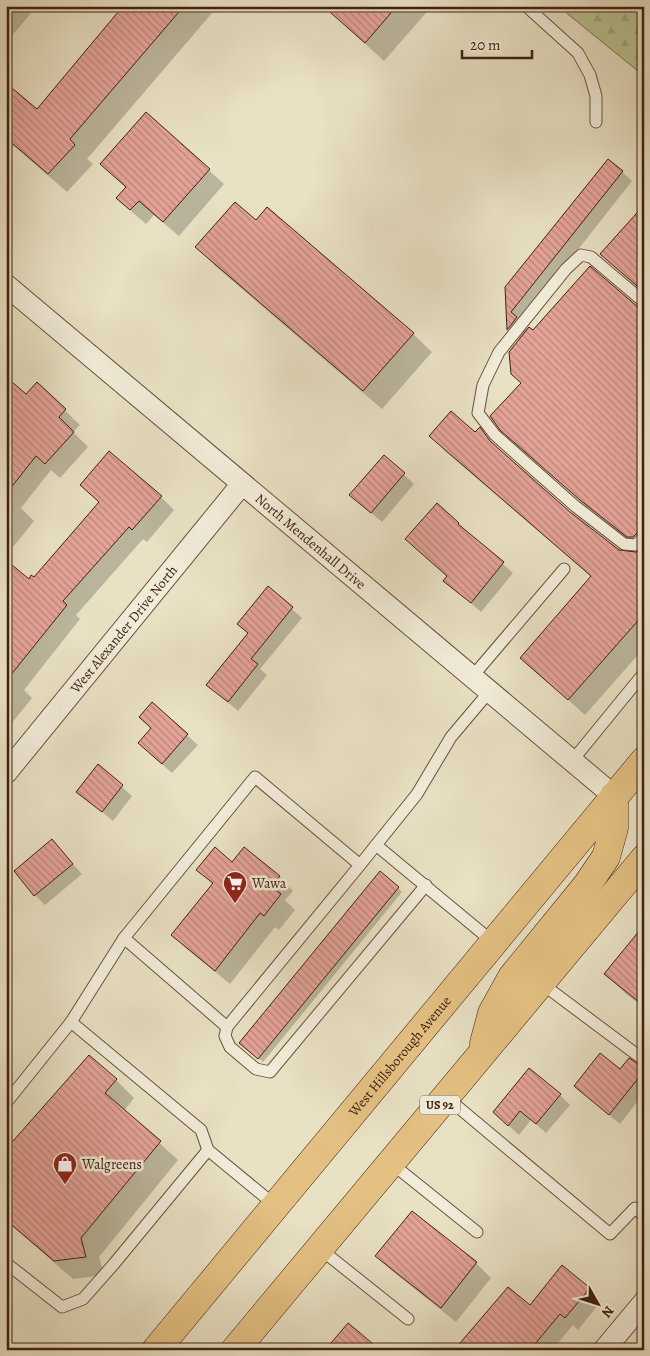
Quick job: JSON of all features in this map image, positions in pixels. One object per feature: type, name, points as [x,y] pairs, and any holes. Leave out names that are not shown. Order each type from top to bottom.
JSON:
[{"type":"main road","name":"West Hillsborough Avenue","points":[[156,1350],[644,761]]},
{"type":"main road","points":[[482,1054],[492,1014],[512,977],[586,886],[606,857],[614,828],[614,796]]},
{"type":"main road","name":"US 92","points":[[235,1350],[644,859]]},
{"type":"street","name":"North Mendenhall Drive","points":[[7,288],[614,796]]},
{"type":"street","name":"West Alexander Drive North","points":[[6,773],[242,484]]},
{"type":"street","points":[[604,1350],[644,1302]]},
{"type":"lane","points":[[526,6],[578,53],[590,75],[596,96],[596,122]]},
{"type":"lane","points":[[644,302],[591,257],[581,255],[566,269],[499,352],[483,385],[478,412],[496,435],[575,506],[624,544],[636,545],[644,537]]},
{"type":"lane","points":[[472,677],[564,569]]},
{"type":"lane","points":[[572,761],[644,673]]},
{"type":"lane","points":[[426,885],[270,1072],[256,1068],[230,1047],[225,1036],[227,1027],[418,794],[452,737],[489,692]]},
{"type":"lane","points":[[6,1103],[71,1022],[124,938],[255,777],[360,865]]},
{"type":"lane","points":[[376,845],[493,942]]},
{"type":"lane","points":[[124,938],[227,1027]]},
{"type":"lane","points":[[541,983],[644,1060]]},
{"type":"lane","points":[[71,1022],[201,1130],[208,1150],[276,1206]]},
{"type":"lane","points":[[446,1097],[610,1234],[635,1208],[644,1216]]},
{"type":"lane","points":[[6,1263],[62,1307],[83,1299],[208,1150]]},
{"type":"lane","points":[[391,1163],[477,1232]]},
{"type":"lane","points":[[320,1248],[408,1319]]},
{"type":"green space","points":[[558,6],[644,6],[644,76]]},
{"type":"building","points":[[123,6],[184,6],[70,139],[75,145],[48,174],[6,138],[6,83],[37,109]]},
{"type":"building","points":[[323,6],[397,6],[365,43]]},
{"type":"building","points":[[146,112],[210,169],[163,222],[139,201],[130,210],[116,198],[126,187],[100,164]]},
{"type":"building","points":[[608,159],[623,171],[511,312],[517,317],[507,330],[505,287]]},
{"type":"building","points":[[235,202],[256,220],[267,207],[414,333],[363,391],[195,247]]},
{"type":"building","points":[[644,205],[644,292],[600,254]]},
{"type":"building","points":[[590,266],[639,308],[644,309],[644,530],[639,531],[633,537],[627,537],[580,500],[500,430],[490,416],[521,383],[511,374],[509,352],[529,327],[533,330]]},
{"type":"building","points":[[6,377],[26,394],[37,382],[66,409],[59,417],[74,432],[45,464],[36,456],[6,494]]},
{"type":"building","points":[[451,411],[475,432],[480,427],[490,441],[570,512],[619,550],[636,552],[644,548],[644,614],[568,700],[520,658],[591,576],[429,436]]},
{"type":"building","points":[[109,451],[162,496],[132,530],[129,527],[63,601],[67,605],[6,681],[6,560],[29,579],[31,575],[34,577],[99,502],[80,485]]},
{"type":"building","points":[[384,455],[405,473],[371,513],[349,495]]},
{"type":"building","points":[[437,503],[458,524],[504,562],[471,603],[443,581],[447,576],[405,539]]},
{"type":"building","points":[[268,586],[293,607],[251,659],[258,664],[228,702],[206,685],[248,633],[237,624]]},
{"type":"building","points":[[152,702],[188,734],[162,764],[138,743],[151,728],[139,717]]},
{"type":"building","points":[[98,764],[123,785],[102,812],[76,792]]},
{"type":"building","points":[[52,839],[73,864],[34,896],[14,871]]},
{"type":"building","name":"Wawa","points":[[215,847],[232,862],[244,847],[280,876],[271,886],[281,894],[264,916],[260,913],[215,971],[171,935],[213,883],[196,870]]},
{"type":"building","points":[[380,871],[399,887],[258,1059],[239,1043]]},
{"type":"building","points":[[644,925],[644,1006],[604,974]]},
{"type":"building","points":[[600,1053],[620,1069],[629,1058],[644,1067],[644,1071],[609,1115],[574,1086]]},
{"type":"building","name":"Walgreens","points":[[89,1055],[117,1079],[105,1093],[161,1141],[81,1238],[86,1257],[54,1261],[6,1220],[6,1149]]},
{"type":"building","points":[[529,1068],[561,1094],[536,1124],[520,1111],[508,1126],[493,1112]]},
{"type":"building","points":[[412,1211],[477,1262],[441,1308],[375,1256]]},
{"type":"building","points":[[562,1265],[590,1288],[565,1318],[560,1314],[530,1350],[454,1350],[508,1287],[530,1305]]},
{"type":"building","points":[[348,1323],[359,1332],[380,1350],[325,1350]]},
{"type":"place","name":"Wawa","points":[[235,904]]},
{"type":"place","name":"Walgreens","points":[[65,1185]]}]
